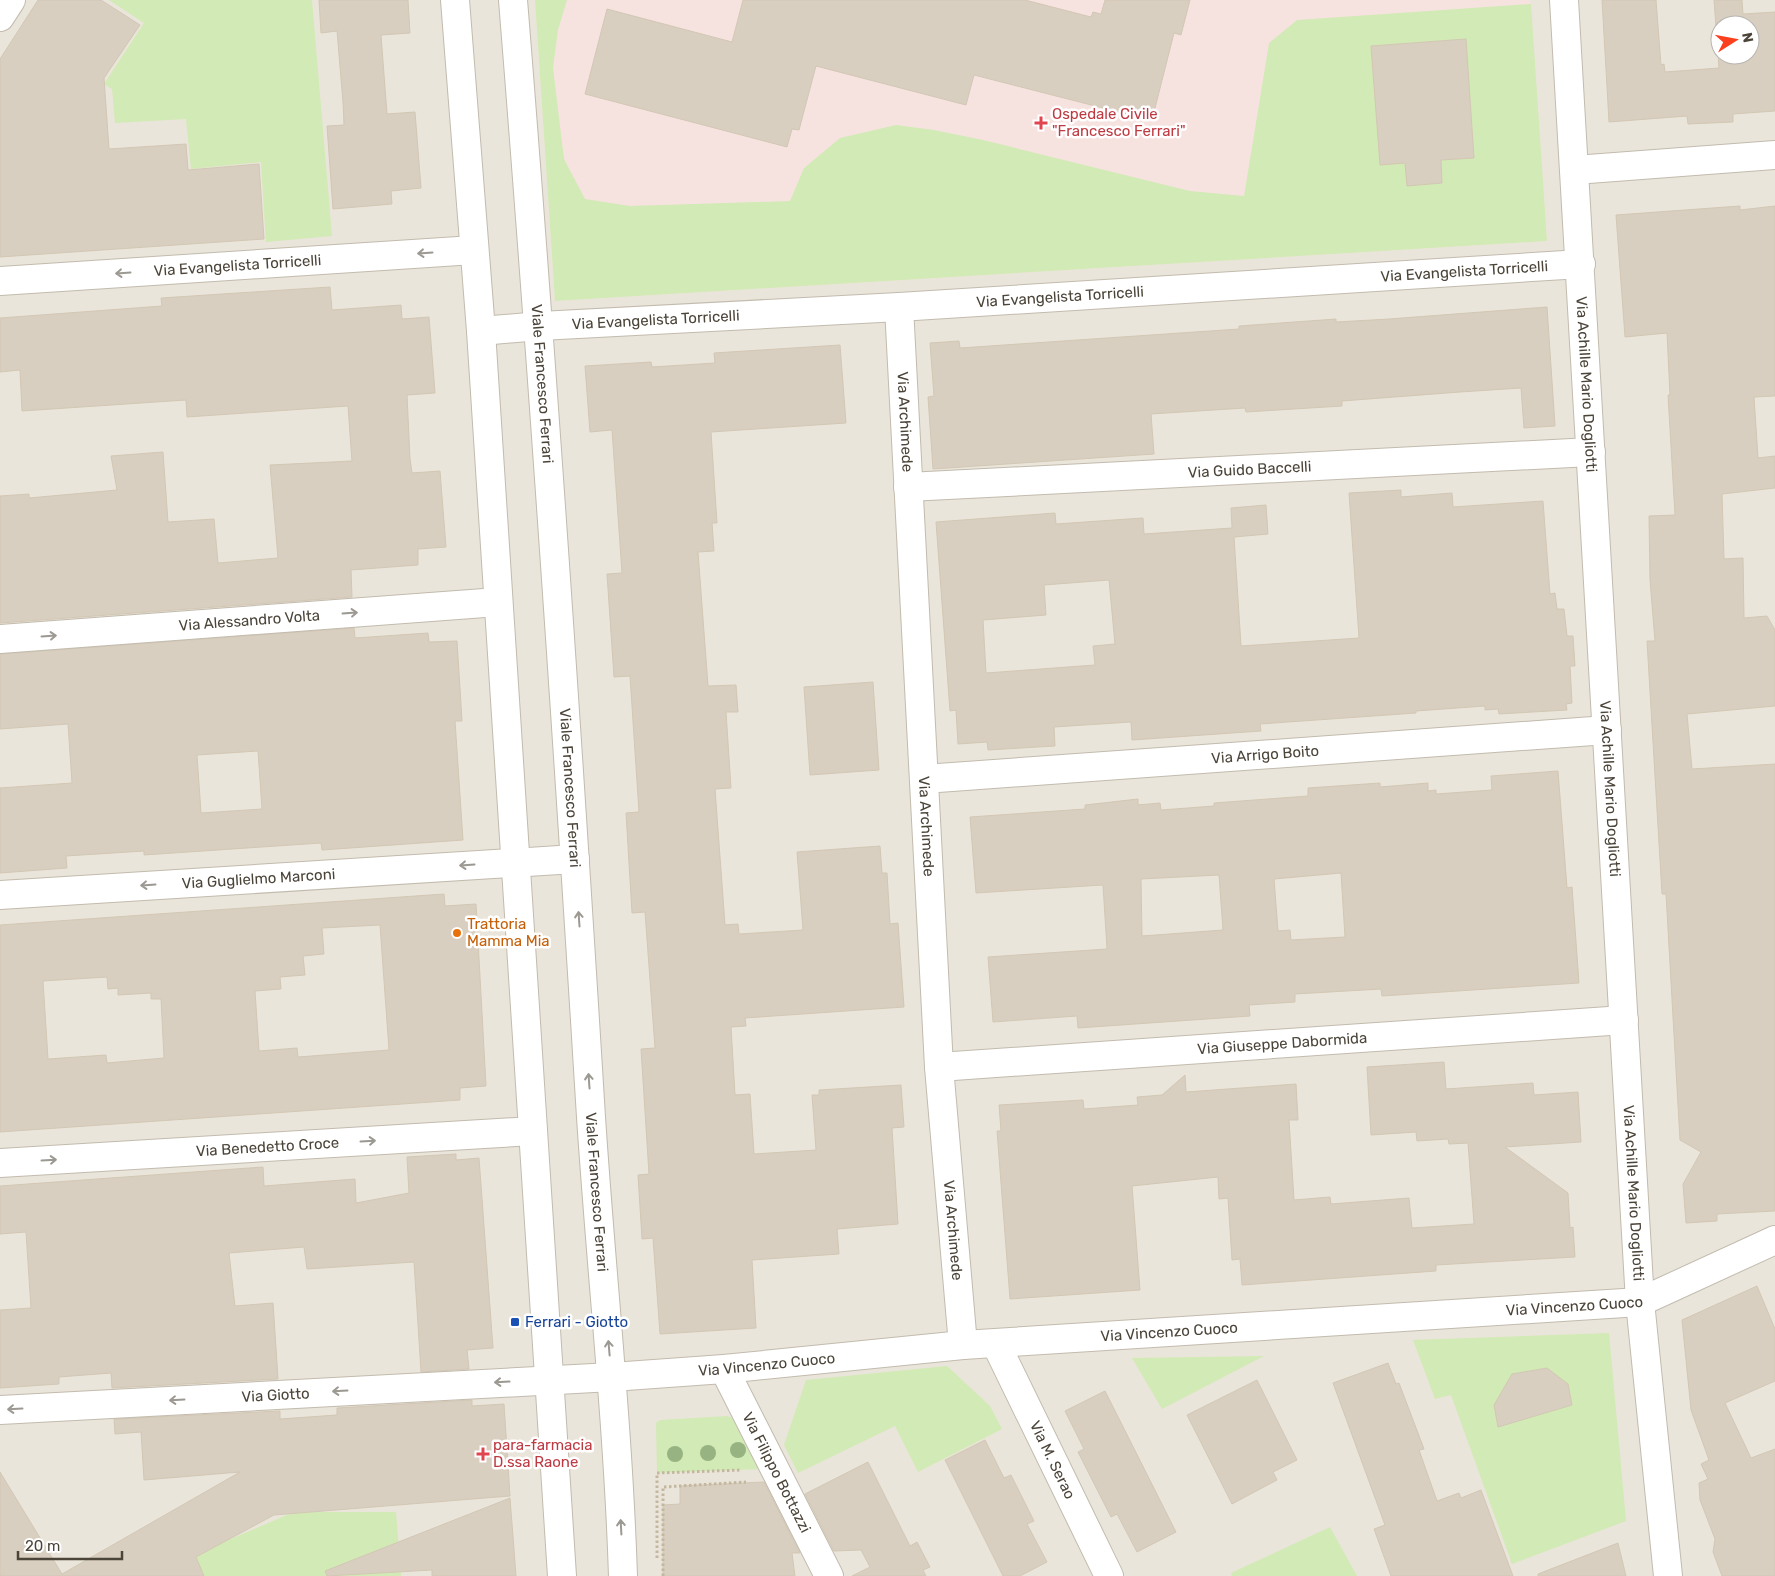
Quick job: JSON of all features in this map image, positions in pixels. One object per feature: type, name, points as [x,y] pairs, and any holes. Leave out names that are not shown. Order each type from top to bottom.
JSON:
[{"type":"street","points":[[0,17],[11,0]]},
{"type":"street","points":[[455,0],[481,331],[562,1576]]},
{"type":"street","name":"Viale Francesco Ferrari","points":[[513,0],[540,326],[592,1136],[612,1377],[623,1576]]},
{"type":"street","name":"Via Achille Mario Dogliotti","points":[[1564,0],[1581,264],[1640,1302],[1668,1576]]},
{"type":"street","points":[[1575,170],[1775,155]]},
{"type":"street","name":"Via Evangelista Torricelli","points":[[0,280],[474,250]]},
{"type":"street","name":"Via Evangelista Torricelli","points":[[481,331],[1581,264]]},
{"type":"street","name":"Via Archimede","points":[[899,307],[939,1067],[963,1345]]},
{"type":"street","name":"Via Guido Baccelli","points":[[908,487],[1591,452]]},
{"type":"street","name":"Via Alessandro Volta","points":[[0,640],[498,602]]},
{"type":"street","name":"Via Arrigo Boito","points":[[924,779],[1607,730]]},
{"type":"street","name":"Via Guglielmo Marconi","points":[[0,895],[575,859]]},
{"type":"street","name":"Via Giuseppe Dabormida","points":[[939,1067],[1624,1020]]},
{"type":"street","name":"Via Benedetto Croce","points":[[0,1163],[533,1131]]},
{"type":"street","name":"Via Vincenzo Cuoco","points":[[550,1379],[612,1377],[724,1368],[963,1345],[1640,1302],[1775,1240]]},
{"type":"street","name":"Via M. Serao","points":[[996,1344],[1109,1576]]},
{"type":"street","name":"Via Filippo Bottazzi","points":[[724,1368],[828,1576]]},
{"type":"street","name":"Via Giotto","points":[[0,1410],[550,1379]]},
{"type":"path","points":[[657,1567],[657,1473],[744,1470]]},
{"type":"path","points":[[664,1576],[663,1487],[752,1482]]},
{"type":"shaded area","points":[[0,0],[1775,0],[1775,1576],[0,1576]]},
{"type":"shaded area","name":"Ospedale Civile \"Francesco Ferrari\"","points":[[535,0],[1530,0],[1547,241],[555,301]]},
{"type":"green space","points":[[109,0],[312,0],[332,236],[266,242],[261,162],[191,169],[186,119],[115,123],[112,89],[104,84],[144,23]]},
{"type":"green space","points":[[535,0],[567,0],[558,30],[553,68],[564,159],[585,199],[630,206],[790,201],[804,168],[840,138],[896,125],[934,130],[983,140],[1190,191],[1244,196],[1269,43],[1297,20],[1531,4],[1547,241],[555,301]]},
{"type":"green space","points":[[1609,1333],[1626,1521],[1512,1564],[1451,1395],[1435,1399],[1413,1340]]},
{"type":"green space","points":[[1264,1356],[1162,1409],[1132,1358]]},
{"type":"green space","points":[[947,1366],[990,1406],[1002,1429],[918,1472],[895,1426],[798,1473],[784,1445],[806,1380]]},
{"type":"green space","points":[[727,1416],[740,1421],[763,1469],[657,1473],[656,1423],[660,1420]]},
{"type":"green space","points":[[294,1512],[396,1512],[401,1576],[202,1576],[193,1555]]},
{"type":"green space","points":[[1330,1527],[1357,1576],[1232,1576],[1231,1573]]},
{"type":"building","points":[[38,0],[101,0],[140,25],[104,78],[109,149],[186,144],[188,170],[259,164],[264,239],[0,257],[0,59]]},
{"type":"building","points":[[319,0],[408,0],[410,33],[381,35],[387,114],[415,112],[421,188],[391,191],[392,204],[333,209],[327,126],[344,125],[343,102],[337,31],[321,33]]},
{"type":"building","points":[[743,0],[1025,0],[1091,17],[1093,12],[1101,14],[1105,0],[1190,0],[1181,35],[1174,33],[1153,116],[1147,115],[1146,119],[974,75],[966,105],[816,66],[799,130],[792,129],[787,147],[585,94],[607,9],[732,42]]},
{"type":"building","points":[[1602,0],[1656,0],[1661,65],[1664,64],[1665,72],[1719,68],[1719,65],[1760,65],[1760,15],[1715,15],[1714,0],[1742,0],[1743,14],[1775,12],[1775,111],[1733,114],[1733,122],[1688,124],[1687,116],[1609,122]]},
{"type":"building","points":[[1466,39],[1474,158],[1441,160],[1442,183],[1407,186],[1405,163],[1380,165],[1371,46]]},
{"type":"building","points":[[1740,206],[1740,210],[1775,206],[1775,396],[1754,397],[1758,458],[1775,456],[1775,488],[1722,494],[1724,559],[1743,558],[1744,618],[1767,616],[1775,630],[1775,706],[1687,714],[1692,769],[1775,764],[1775,1211],[1717,1214],[1717,1221],[1686,1223],[1683,1184],[1701,1152],[1680,1140],[1666,894],[1662,894],[1647,641],[1655,641],[1650,580],[1649,516],[1675,515],[1668,395],[1670,395],[1667,333],[1625,337],[1616,215]]},
{"type":"building","points":[[330,287],[332,310],[401,305],[402,319],[429,317],[435,393],[407,395],[410,459],[412,473],[440,471],[446,547],[418,549],[418,565],[351,570],[352,597],[0,623],[0,496],[29,494],[29,498],[117,490],[111,456],[163,452],[168,522],[214,519],[218,563],[278,558],[270,465],[352,461],[348,406],[187,417],[186,400],[22,411],[20,370],[0,372],[0,318],[162,306],[161,298]]},
{"type":"building","points":[[1547,307],[1555,426],[1524,428],[1521,388],[1460,392],[1342,401],[1342,406],[1246,412],[1245,408],[1151,414],[1154,454],[933,469],[928,397],[934,396],[930,343],[959,341],[960,348],[1239,329],[1239,326],[1336,319],[1336,322],[1389,319]]},
{"type":"building","points":[[840,345],[846,423],[711,432],[717,523],[712,523],[714,551],[698,552],[708,686],[736,685],[738,712],[726,712],[731,788],[715,789],[725,925],[738,924],[739,934],[803,930],[797,852],[880,846],[882,873],[887,873],[890,924],[898,923],[904,1007],[745,1018],[746,1026],[731,1027],[735,1095],[750,1094],[754,1154],[816,1150],[812,1095],[819,1095],[819,1090],[901,1085],[904,1127],[892,1128],[898,1224],[837,1229],[839,1254],[752,1260],[756,1328],[660,1334],[653,1238],[642,1239],[638,1175],[649,1174],[641,1049],[655,1048],[645,912],[632,913],[626,813],[639,812],[630,676],[614,677],[607,574],[622,573],[612,430],[590,432],[585,366],[651,362],[652,367],[715,363],[714,353]]},
{"type":"building","points":[[1401,490],[1401,497],[1452,493],[1453,507],[1543,501],[1550,594],[1555,593],[1557,609],[1564,609],[1567,636],[1573,636],[1575,666],[1570,666],[1572,703],[1566,704],[1567,710],[1499,714],[1498,709],[1485,710],[1485,706],[1260,724],[1261,731],[1132,740],[1131,722],[1054,727],[1055,746],[988,750],[987,742],[958,744],[956,710],[950,711],[936,522],[1055,513],[1056,524],[1143,518],[1144,534],[1232,528],[1231,508],[1266,505],[1268,534],[1234,537],[1241,646],[1359,638],[1349,493]],"holes":[[[1109,580],[1115,644],[1093,646],[1095,665],[986,673],[983,620],[1046,615],[1044,585]]]},
{"type":"building","points":[[354,628],[355,638],[428,633],[429,642],[457,641],[462,721],[455,721],[463,840],[322,850],[321,843],[144,855],[144,851],[66,856],[67,868],[0,873],[0,788],[72,783],[68,724],[0,729],[0,654]],"holes":[[[258,751],[262,809],[201,813],[197,755]]]},
{"type":"building","points":[[873,682],[879,770],[810,775],[804,687]]},
{"type":"building","points":[[1558,771],[1567,888],[1572,887],[1579,983],[1382,996],[1381,989],[1295,994],[1295,1002],[1249,1005],[1250,1016],[1078,1028],[1077,1016],[993,1022],[988,957],[1107,949],[1103,885],[976,893],[970,817],[1085,809],[1085,805],[1138,799],[1138,805],[1160,803],[1161,810],[1214,806],[1214,803],[1308,796],[1308,788],[1380,783],[1380,787],[1428,783],[1428,791],[1436,790],[1436,794],[1492,790],[1491,776]],"holes":[[[1341,873],[1345,937],[1291,940],[1290,930],[1278,931],[1274,879]],[[1219,875],[1223,930],[1142,936],[1141,879]]]},
{"type":"building","points":[[444,894],[445,906],[476,904],[486,1086],[460,1088],[460,1100],[0,1132],[0,925]],"holes":[[[380,925],[389,1050],[298,1057],[297,1048],[259,1051],[255,991],[281,989],[280,977],[305,975],[303,956],[324,954],[322,928]],[[107,977],[108,989],[118,988],[118,995],[151,993],[151,999],[161,999],[164,1058],[107,1063],[106,1055],[48,1059],[43,981]]]},
{"type":"building","points":[[1444,1062],[1446,1089],[1533,1083],[1534,1095],[1578,1092],[1581,1142],[1505,1147],[1568,1193],[1570,1228],[1573,1227],[1575,1257],[1436,1265],[1436,1271],[1242,1285],[1240,1259],[1232,1260],[1228,1198],[1219,1199],[1218,1177],[1132,1186],[1140,1290],[1010,1299],[997,1131],[1001,1131],[999,1105],[1083,1100],[1084,1109],[1138,1105],[1137,1097],[1162,1095],[1185,1075],[1186,1092],[1296,1084],[1298,1120],[1289,1120],[1294,1200],[1330,1197],[1331,1204],[1409,1198],[1412,1228],[1474,1224],[1468,1143],[1449,1144],[1448,1139],[1417,1141],[1416,1132],[1371,1135],[1367,1067]]},
{"type":"building","points":[[456,1154],[456,1160],[479,1158],[493,1348],[467,1350],[469,1369],[421,1372],[414,1262],[307,1269],[304,1247],[229,1253],[235,1306],[273,1303],[278,1379],[112,1388],[111,1373],[59,1377],[59,1384],[0,1388],[0,1310],[31,1308],[26,1232],[0,1234],[0,1186],[263,1167],[264,1186],[355,1179],[356,1203],[409,1193],[407,1157]]},
{"type":"building","points":[[1757,1286],[1775,1329],[1775,1381],[1725,1403],[1751,1458],[1775,1449],[1775,1576],[1722,1576],[1713,1552],[1715,1539],[1700,1500],[1699,1483],[1708,1479],[1701,1464],[1709,1460],[1691,1410],[1682,1320]]},
{"type":"building","points":[[1388,1363],[1396,1384],[1399,1383],[1424,1449],[1419,1450],[1437,1501],[1459,1493],[1461,1498],[1481,1490],[1513,1576],[1391,1576],[1374,1529],[1385,1525],[1333,1383]]},
{"type":"building","points":[[1547,1368],[1568,1384],[1572,1405],[1498,1427],[1494,1405],[1512,1374]]},
{"type":"building","points":[[1257,1380],[1297,1460],[1273,1472],[1277,1480],[1232,1504],[1187,1415]]},
{"type":"building","points":[[1105,1391],[1176,1532],[1137,1552],[1117,1514],[1111,1517],[1078,1452],[1084,1449],[1065,1411]]},
{"type":"building","points":[[472,1400],[472,1406],[504,1404],[510,1496],[274,1515],[196,1557],[204,1576],[0,1576],[0,1472],[62,1574],[240,1472],[144,1480],[141,1432],[115,1434],[114,1419],[280,1411],[280,1419],[337,1415],[337,1408]]},
{"type":"building","points":[[985,1440],[1004,1478],[1011,1475],[1034,1521],[1027,1524],[1047,1562],[1020,1576],[1003,1576],[945,1460]]},
{"type":"building","points":[[868,1462],[910,1546],[917,1542],[930,1567],[923,1570],[926,1576],[852,1576],[870,1567],[861,1550],[834,1551],[805,1494]]},
{"type":"building","points":[[764,1482],[800,1553],[792,1553],[795,1576],[663,1576],[663,1505],[680,1504],[680,1486]]},
{"type":"building","points":[[510,1498],[516,1576],[432,1576],[432,1570],[327,1576],[325,1571]]},
{"type":"building","points":[[1618,1543],[1626,1576],[1538,1576],[1538,1574]]},
{"type":"place","name":"Ospedale Civile \"Francesco Ferrari\"","points":[[1041,123]]},
{"type":"place","name":"Trattoria Mamma Mia","points":[[457,933]]},
{"type":"place","name":"Ferrari - Giotto","points":[[515,1322]]},
{"type":"place","name":"para-farmacia D.ssa Raone","points":[[483,1454]]}]
